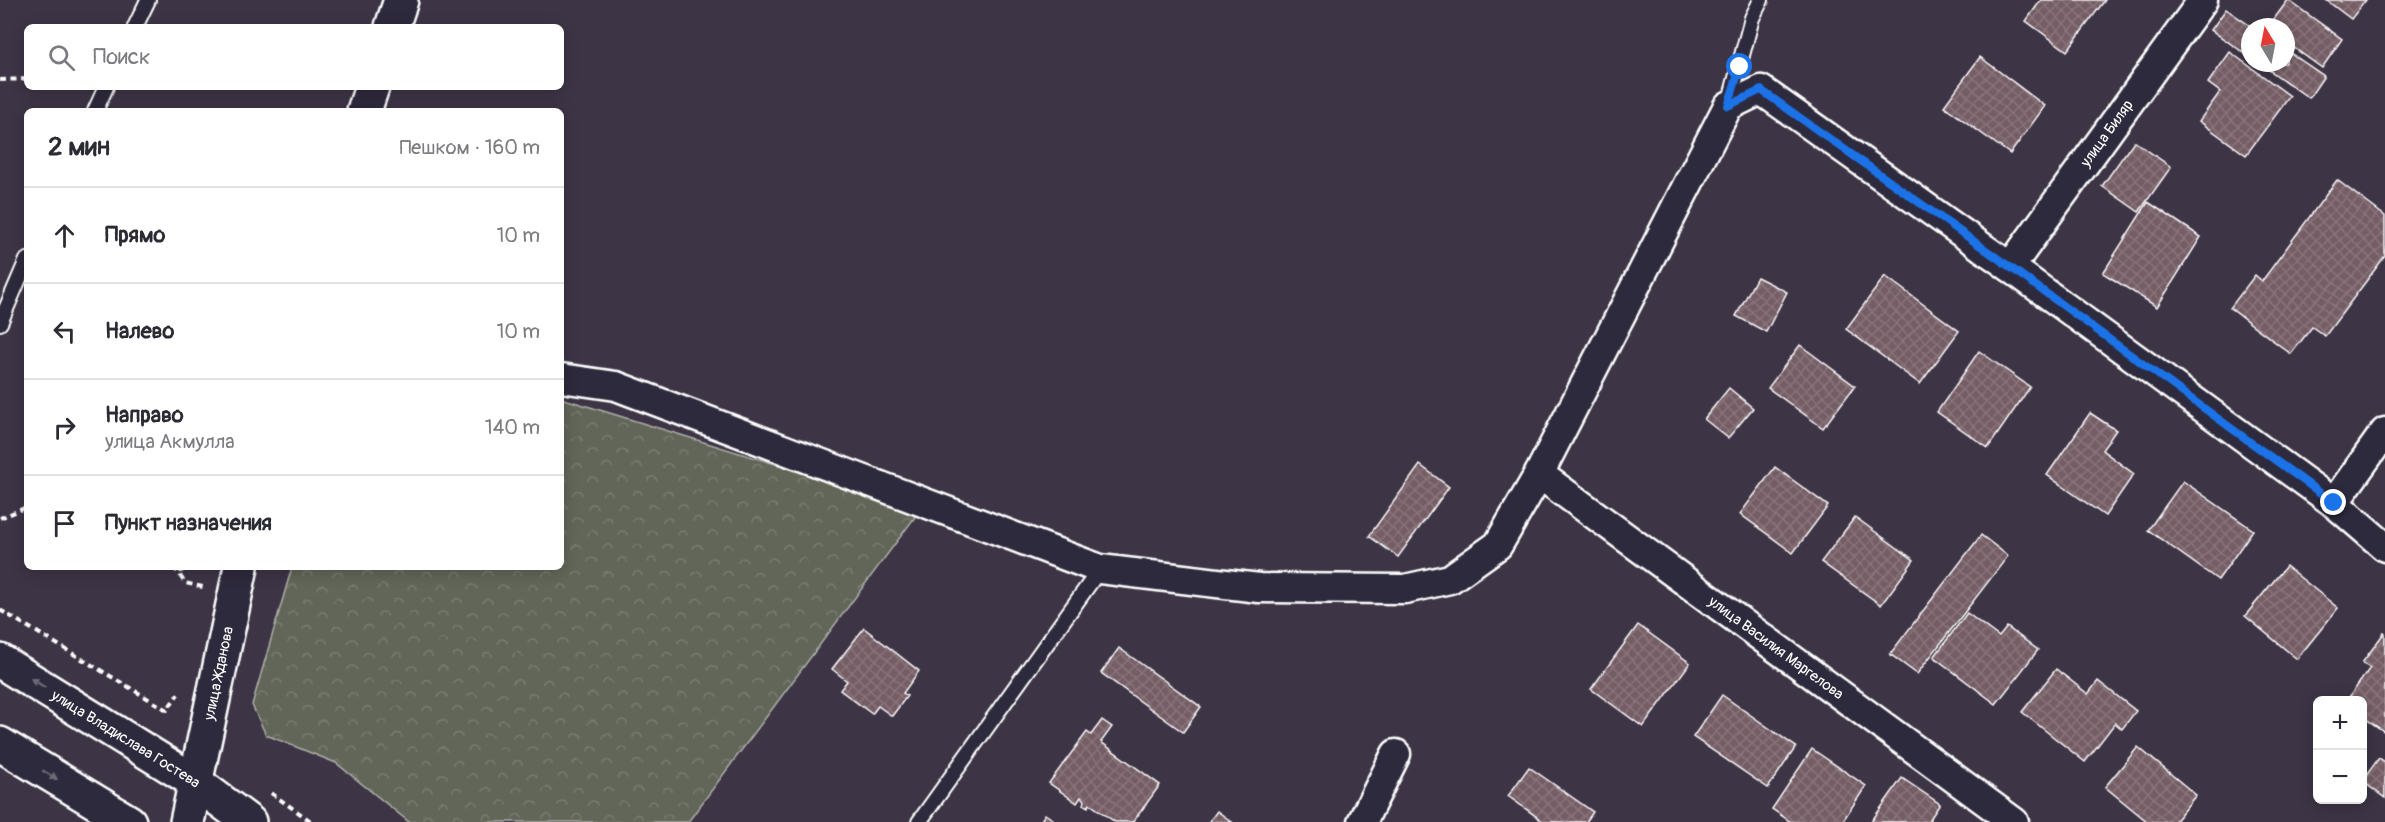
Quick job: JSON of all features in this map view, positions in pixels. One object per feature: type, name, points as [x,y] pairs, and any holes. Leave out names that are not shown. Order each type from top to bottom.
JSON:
[{"type":"main road","points":[[393,24],[401,0]]},
{"type":"main road","points":[[365,108],[371,90]]},
{"type":"main road","name":"улица Жданова","points":[[187,822],[240,570]]},
{"type":"main road","name":"улица Владислава Гостева","points":[[0,661],[194,782],[249,822]]},
{"type":"main road","points":[[0,744],[129,822]]},
{"type":"street","name":"улица Биляр","points":[[2010,267],[2203,0]]},
{"type":"street","points":[[564,378],[616,386],[1100,569],[1260,588],[1405,589],[1450,579],[1498,544],[1539,474],[1728,106],[1761,90],[2010,267],[2334,503],[2385,547]]},
{"type":"street","points":[[2334,503],[2385,432]]},
{"type":"street","name":"улица Василия Маргелова","points":[[1539,474],[2014,822]]},
{"type":"street","points":[[1362,822],[1396,754]]},
{"type":"lane","points":[[136,24],[148,0]]},
{"type":"lane","points":[[1728,106],[1752,18],[1761,0]]},
{"type":"lane","points":[[96,108],[105,90]]},
{"type":"lane","points":[[0,323],[24,267]]},
{"type":"lane","points":[[919,822],[1100,569]]},
{"type":"path","points":[[0,80],[24,79]]},
{"type":"path","points":[[0,518],[24,508]]},
{"type":"path","points":[[181,570],[185,583]]},
{"type":"path","points":[[0,610],[167,710],[180,690]]},
{"type":"path","points":[[268,790],[312,822]]},
{"type":"green space","points":[[564,399],[921,509],[688,822],[409,822],[336,763],[266,735],[252,705],[291,570],[564,570]]},
{"type":"building","points":[[2041,0],[2105,0],[2067,51],[2026,21]]},
{"type":"building","points":[[2288,0],[2342,39],[2322,68],[2295,48],[2295,18],[2275,18]]},
{"type":"building","points":[[2326,0],[2366,0],[2351,19]]},
{"type":"building","points":[[2226,9],[2241,19],[2241,51],[2211,30]]},
{"type":"building","points":[[2230,52],[2241,60],[2241,72],[2257,72],[2290,96],[2246,155],[2199,121],[2220,92],[2208,83]]},
{"type":"building","points":[[2295,56],[2324,76],[2309,98],[2272,72],[2295,72]]},
{"type":"building","points":[[1980,57],[2045,106],[2010,154],[1944,106]]},
{"type":"building","points":[[2134,141],[2171,167],[2139,212],[2102,186]]},
{"type":"building","points":[[2337,180],[2385,216],[2385,256],[2325,336],[2312,327],[2291,354],[2230,308],[2255,275],[2262,281]]},
{"type":"building","points":[[2148,202],[2201,237],[2157,307],[2103,273]]},
{"type":"building","points":[[1885,276],[1959,331],[1920,384],[1846,329]]},
{"type":"building","points":[[1757,277],[1787,292],[1766,332],[1736,316]]},
{"type":"building","points":[[1800,345],[1855,386],[1823,428],[1768,388]]},
{"type":"building","points":[[1979,351],[2030,387],[1988,448],[1937,412]]},
{"type":"building","points":[[1729,388],[1753,408],[1728,438],[1704,419]]},
{"type":"building","points":[[2090,413],[2116,430],[2102,450],[2134,474],[2105,516],[2047,475]]},
{"type":"building","points":[[1420,465],[1449,487],[1398,557],[1369,536]]},
{"type":"building","points":[[1775,467],[1828,506],[1793,553],[1740,514]]},
{"type":"building","points":[[2183,481],[2253,530],[2218,580],[2148,530]]},
{"type":"building","points":[[1855,517],[1914,560],[1881,605],[1821,562]]},
{"type":"building","points":[[1981,535],[2008,556],[1917,674],[1890,654]]},
{"type":"building","points":[[2286,566],[2338,608],[2297,659],[2245,616]]},
{"type":"building","points":[[1967,613],[1999,637],[2007,627],[2038,650],[1996,704],[1934,657]]},
{"type":"building","points":[[1638,625],[1690,663],[1643,727],[1591,689]]},
{"type":"building","points":[[864,628],[919,671],[903,693],[907,696],[892,716],[878,706],[872,714],[840,690],[847,681],[832,669]]},
{"type":"building","points":[[2384,633],[2385,732],[2367,719],[2367,696],[2350,696],[2370,668],[2362,663]]},
{"type":"building","points":[[1119,648],[1201,707],[1183,732],[1101,673]]},
{"type":"building","points":[[2056,669],[2088,694],[2098,681],[2136,711],[2122,729],[2115,723],[2085,762],[2022,712]]},
{"type":"building","points":[[1722,695],[1796,747],[1768,788],[1693,737]]},
{"type":"building","points":[[1102,720],[1112,727],[1101,742],[1160,785],[1133,822],[1115,822],[1090,804],[1088,807],[1083,804],[1085,801],[1081,797],[1077,803],[1049,783],[1087,732],[1091,735]]},
{"type":"building","points":[[2138,747],[2196,795],[2174,822],[2148,822],[2105,787]]},
{"type":"building","points":[[1812,749],[1866,786],[1842,822],[1791,822],[1772,809]]},
{"type":"building","points":[[2379,758],[2385,762],[2385,798],[2367,785],[2367,774]]},
{"type":"building","points":[[1529,767],[1593,812],[1586,822],[1544,822],[1508,796]]},
{"type":"building","points":[[1902,778],[1940,804],[1928,822],[1871,822]]},
{"type":"building","points":[[1217,811],[1232,822],[1209,822]]},
{"type":"building","points":[[1045,814],[1057,822],[1040,822]]},
{"type":"route","points":[[1740,67],[1728,106],[1761,90],[2010,267],[2334,503]]}]
